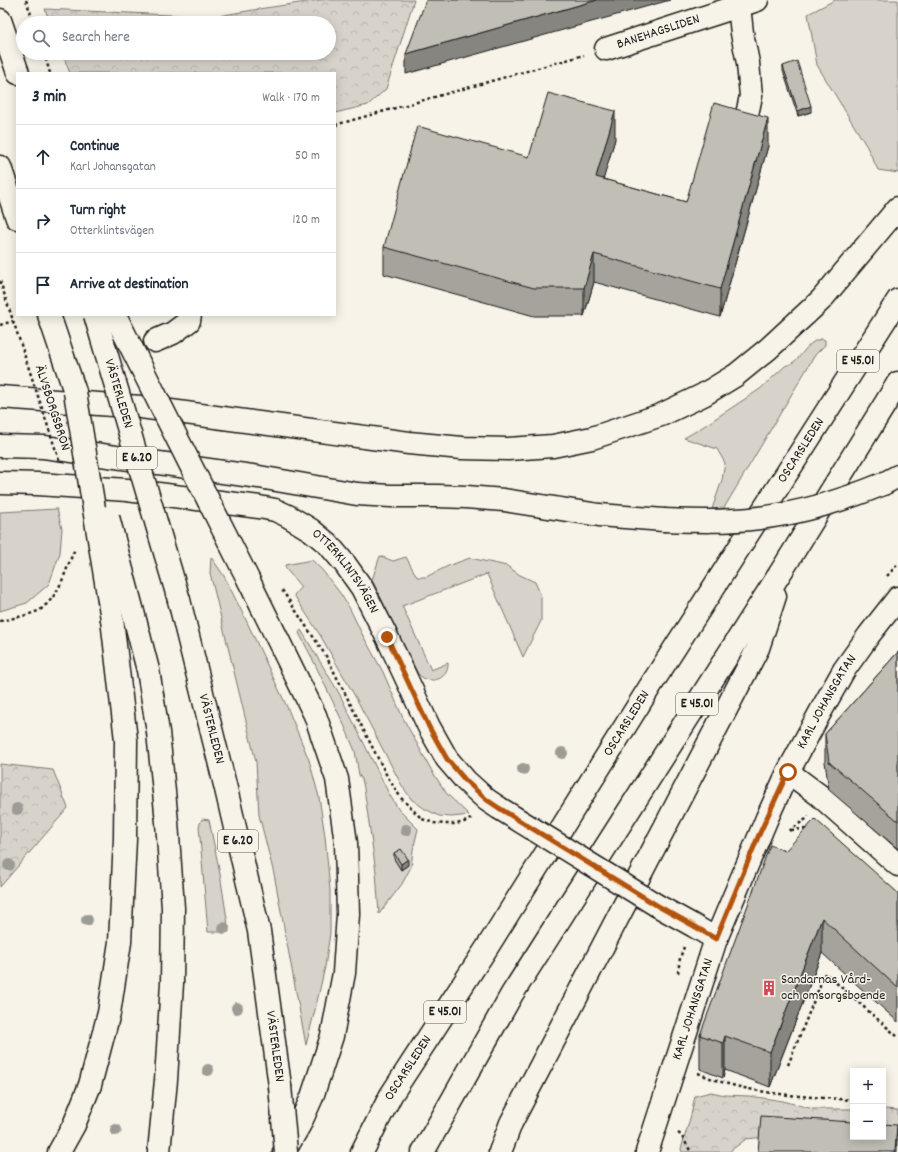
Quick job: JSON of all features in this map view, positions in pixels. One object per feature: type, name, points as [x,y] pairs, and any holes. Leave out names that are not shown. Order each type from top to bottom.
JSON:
[{"type":"main road","name":"BANEHAGSLIDEN","points":[[606,49],[748,3]]},
{"type":"main road","points":[[746,120],[751,96],[748,63],[742,33],[748,3]]},
{"type":"main road","points":[[0,20],[18,72]]},
{"type":"main road","points":[[0,167],[16,215]]},
{"type":"main road","points":[[0,397],[141,408],[402,442],[462,448],[508,449],[553,446],[592,438],[661,415],[703,395],[736,375],[768,349],[821,300],[898,208]]},
{"type":"main road","name":"OSCARSLEDEN","points":[[362,1152],[391,1095],[488,946],[651,685],[898,300]]},
{"type":"main road","name":"E 6.20","points":[[49,316],[75,392],[133,612],[148,670],[158,732],[167,822],[173,908],[172,983],[166,1080],[159,1152]]},
{"type":"main road","name":"VÄSTERLEDEN","points":[[95,316],[179,600],[226,789],[259,931],[280,1086],[285,1152]]},
{"type":"main road","points":[[116,316],[315,715],[337,779],[346,843],[348,914],[344,973],[332,1036],[312,1097],[285,1152]]},
{"type":"main road","points":[[155,341],[173,333],[188,321],[190,316]]},
{"type":"main road","name":"E 45.01","points":[[423,1152],[512,994],[784,567],[898,383]]},
{"type":"main road","points":[[59,1152],[74,1124],[90,1085],[109,1013],[120,942],[125,839],[126,740],[112,619],[75,392]]},
{"type":"main road","points":[[0,446],[51,448],[259,477],[357,494],[466,497],[504,500],[599,515],[664,520],[736,520],[809,509],[862,493],[891,480]]},
{"type":"main road","name":"OTTERKLINTSVÄGEN","points":[[0,483],[127,490],[259,506],[275,510],[311,530],[328,544],[362,588],[387,637],[429,727],[447,759],[466,781],[487,800],[499,808],[658,906],[716,939]]},
{"type":"main road","points":[[500,1152],[515,1116],[758,648],[784,567]]},
{"type":"main road","name":"KARL JOHANSGATAN","points":[[648,1152],[716,939],[767,818],[788,772],[844,670],[869,634],[898,598]]},
{"type":"main road","points":[[788,772],[825,800],[898,865]]},
{"type":"path","points":[[26,0],[32,16]]},
{"type":"path","points":[[336,125],[606,49]]},
{"type":"path","points":[[46,60],[50,72]]},
{"type":"path","name":"ÄLVSBORGSBRON","points":[[0,281],[61,464]]},
{"type":"path","points":[[0,325],[13,321]]},
{"type":"path","points":[[0,620],[26,616],[41,610],[54,597],[62,582],[76,547]]},
{"type":"path","points":[[280,586],[326,656],[388,776],[401,798],[422,819],[434,823],[456,824],[468,821],[473,816]]},
{"type":"path","points":[[767,818],[790,830],[805,829],[810,832]]},
{"type":"path","points":[[788,1065],[825,973],[898,1036]]},
{"type":"path","points":[[696,1072],[730,1085],[747,1089],[788,1095],[850,1100]]},
{"type":"path","points":[[681,1135],[691,1152]]},
{"type":"green space","points":[[320,0],[414,0],[386,89],[368,105],[336,113],[336,72],[70,72],[65,60],[336,60],[336,16],[218,16]]},
{"type":"green space","points":[[835,0],[898,0],[898,173],[878,170],[867,147],[817,65],[808,14]]},
{"type":"green space","points":[[45,9],[191,16],[48,16]]},
{"type":"green space","points":[[821,339],[825,340],[825,345],[815,355],[724,508],[712,509],[722,480],[725,463],[717,449],[684,438],[760,389],[785,366],[795,361],[811,344]]},
{"type":"green space","points":[[57,509],[62,529],[60,553],[49,584],[27,603],[0,611],[0,512]]},
{"type":"green space","points":[[380,556],[393,561],[406,557],[417,577],[426,577],[448,566],[470,558],[507,566],[520,575],[535,582],[541,596],[541,621],[523,657],[487,574],[402,606],[431,670],[448,663],[447,671],[442,677],[435,680],[423,678],[418,674],[372,580]]},
{"type":"green space","points":[[211,557],[224,576],[288,709],[309,760],[319,797],[325,836],[330,890],[330,933],[325,967],[306,1045],[274,874],[259,815],[256,762],[210,573]]},
{"type":"green space","points":[[312,560],[340,593],[350,609],[383,672],[403,718],[433,773],[447,794],[469,815],[452,817],[439,816],[425,809],[411,799],[401,784],[356,698],[320,635],[294,595],[301,587],[286,569],[285,565]]},
{"type":"green space","points":[[301,630],[339,693],[389,794],[399,810],[418,829],[411,867],[402,884],[379,914],[376,872],[364,788],[362,779],[359,775],[355,751],[345,727],[299,633]]},
{"type":"green space","points":[[0,764],[53,770],[68,808],[0,887]]},
{"type":"green space","points":[[202,819],[209,820],[220,874],[229,932],[208,932],[199,826]]},
{"type":"green space","points":[[711,1092],[725,1095],[749,1096],[783,1101],[813,1109],[850,1109],[850,1140],[886,1140],[886,1109],[898,1110],[898,1141],[892,1144],[765,1137],[746,1139],[729,1152],[682,1152],[681,1149],[695,1096]]},
{"type":"building","points":[[426,0],[597,0],[406,54]]},
{"type":"building","points":[[797,61],[811,106],[798,111],[783,66]]},
{"type":"building","points":[[548,93],[615,111],[596,177],[686,202],[714,103],[768,118],[720,289],[594,254],[584,288],[534,288],[384,247],[417,126],[529,157]]},
{"type":"building","points":[[898,652],[898,821],[829,762],[825,734]]},
{"type":"building","name":"Sandarnas Vård- och omsorgsboende","points":[[815,819],[898,893],[898,988],[822,918],[770,1052],[725,1036],[723,1043],[700,1035],[770,845],[785,851]]},
{"type":"building","points":[[401,849],[408,859],[401,864],[394,853]]},
{"type":"building","points":[[761,1116],[850,1122],[850,1140],[886,1140],[886,1124],[897,1125],[895,1152],[758,1152]]},
{"type":"place","name":"Sandarnas Vård- och omsorgsboende","points":[[769,988]]},
{"type":"route","points":[[387,637],[429,727],[447,759],[466,781],[487,800],[499,808],[658,906],[716,939],[758,837],[788,772]]}]
